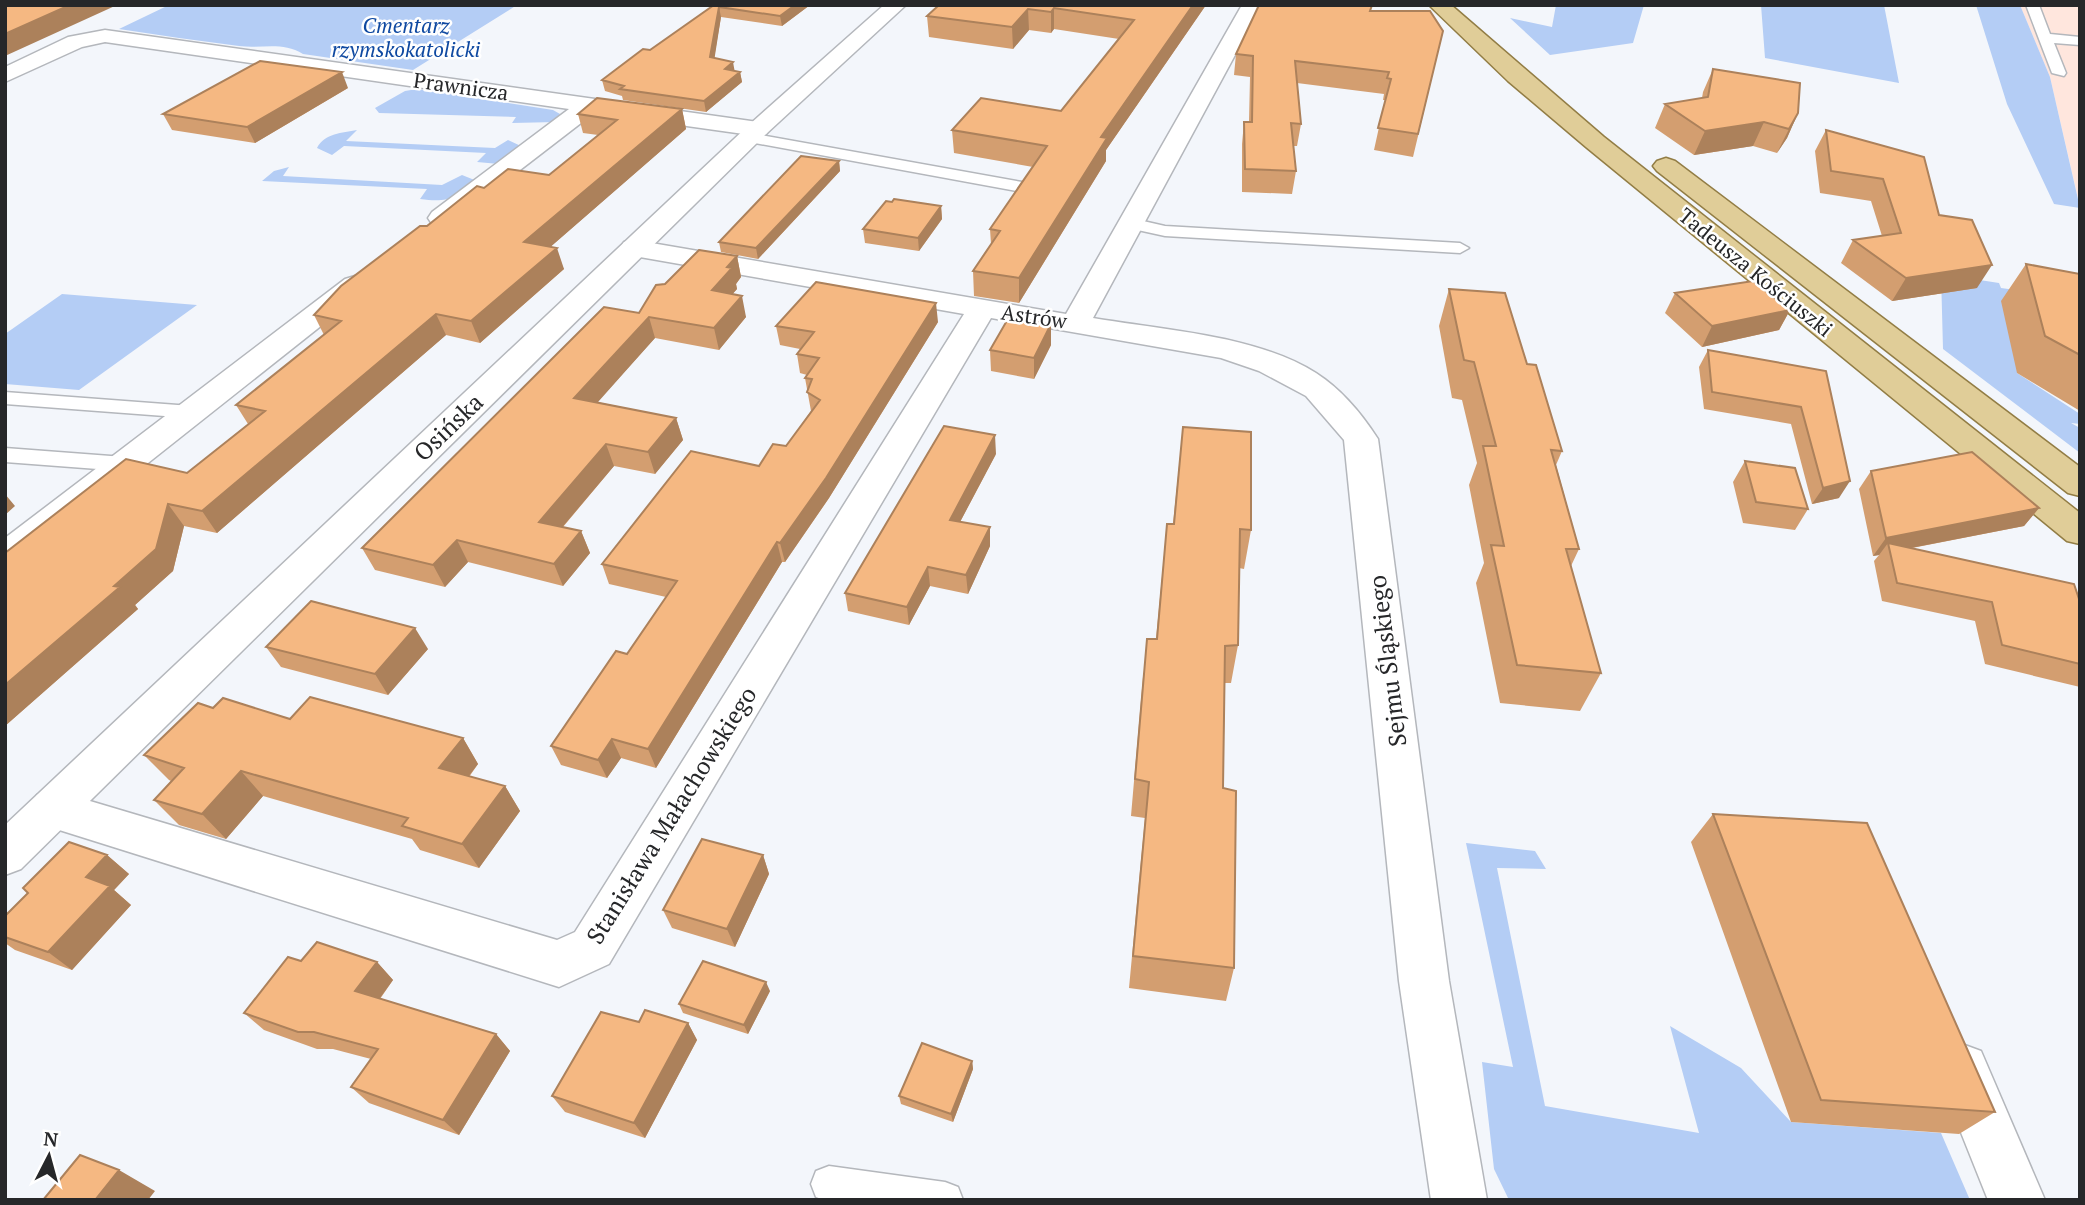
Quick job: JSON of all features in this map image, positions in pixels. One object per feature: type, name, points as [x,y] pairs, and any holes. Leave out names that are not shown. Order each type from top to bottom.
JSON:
[{"type":"main road","name":"Tadeusza Kościuszki","points":[[1439,5],[1506,68],[1595,142],[2080,532]]},
{"type":"main road","name":"Tadeusza Kościuszki","points":[[1473,5],[1628,137],[2080,485]]},
{"type":"street","name":"Osińska","points":[[5,855],[754,133],[896,5]]},
{"type":"street","name":"Astrów","points":[[634,248],[1075,324],[1252,5]]},
{"type":"street","name":"Prawnicza","points":[[5,75],[76,42],[105,36],[590,104],[754,133]]},
{"type":"street","points":[[422,233],[590,104]]},
{"type":"street","points":[[5,557],[378,267]]},
{"type":"street","name":"Stanisława Małachowskiego","points":[[53,809],[559,964],[592,948],[982,308]]},
{"type":"street","name":"Sejmu Śląskiego","points":[[1075,324],[1226,350],[1286,368],[1322,391],[1361,439],[1424,981],[1459,1200]]},
{"type":"street","points":[[1947,1034],[2017,1200]]},
{"type":"lane","points":[[2032,5],[2059,73]]},
{"type":"lane","points":[[2047,44],[2080,41]]},
{"type":"lane","points":[[2047,44],[2080,54]]},
{"type":"lane","points":[[754,133],[1022,187]]},
{"type":"lane","points":[[1130,223],[1165,231],[1460,248]]},
{"type":"lane","points":[[5,398],[191,412]]},
{"type":"lane","points":[[5,455],[124,464]]},
{"type":"lane","points":[[829,1184],[944,1200]]},
{"type":"shaded area","points":[[2020,5],[2080,5],[2080,207],[2050,77]]},
{"type":"green space","name":"Cmentarz rzymskokatolicki","points":[[169,5],[517,5],[413,70],[303,54],[280,47],[247,47],[119,29]]},
{"type":"green space","points":[[1556,5],[1644,5],[1633,43],[1550,55],[1510,18],[1552,27]]},
{"type":"green space","points":[[1761,5],[1884,5],[1899,83],[1765,58]]},
{"type":"green space","points":[[1976,5],[2020,5],[2050,77],[2080,208],[2054,204],[2007,104]]},
{"type":"green space","points":[[417,89],[553,110],[560,114],[556,122],[512,123],[516,117],[379,113],[375,108],[405,91]]},
{"type":"green space","points":[[357,130],[346,141],[495,148],[508,140],[523,147],[499,164],[477,162],[486,153],[344,146],[332,155],[317,148],[329,137]]},
{"type":"green space","points":[[289,167],[283,176],[442,185],[462,175],[477,181],[457,195],[438,200],[420,199],[427,189],[262,181],[274,171]]},
{"type":"green space","points":[[1941,274],[1999,283],[2001,288],[2080,299],[2017,373],[2080,414],[2080,424],[2071,423],[2080,428],[2080,453],[1943,349]]},
{"type":"green space","points":[[62,294],[197,305],[79,390],[5,384],[5,334]]},
{"type":"green space","points":[[1466,843],[1535,851],[1546,869],[1497,868],[1545,1106],[1699,1133],[1670,1026],[1741,1068],[1791,1122],[1941,1133],[1970,1200],[1509,1200],[1494,1169],[1482,1062],[1513,1067]]},
{"type":"building","points":[[5,5],[70,5],[5,34]]},
{"type":"building","points":[[714,5],[795,5],[780,16],[719,7],[710,57],[733,62],[725,69],[740,72],[704,101],[620,89],[624,86],[602,80],[643,49],[650,50]]},
{"type":"building","points":[[939,5],[1193,5],[1101,137],[1107,138],[1019,278],[973,271],[1000,231],[990,229],[1047,146],[952,130],[981,98],[1061,111],[1134,20],[1054,8],[1051,12],[1028,9],[1012,27],[927,16]]},
{"type":"building","points":[[1259,5],[1372,5],[1370,11],[1430,11],[1443,31],[1418,134],[1378,128],[1391,79],[1387,78],[1389,72],[1295,61],[1301,124],[1291,123],[1296,171],[1245,169],[1244,122],[1252,122],[1253,56],[1236,54]]},
{"type":"building","points":[[260,61],[342,72],[247,127],[163,114]]},
{"type":"building","points":[[1713,69],[1800,83],[1798,113],[1789,129],[1764,122],[1705,131],[1665,104],[1708,97]]},
{"type":"building","points":[[597,98],[682,109],[524,242],[557,248],[471,321],[436,314],[202,511],[168,504],[156,549],[114,586],[120,587],[5,685],[5,553],[126,459],[187,473],[265,411],[236,405],[341,321],[314,315],[341,286],[420,226],[427,226],[477,186],[484,188],[508,169],[549,175],[617,120],[578,114]]},
{"type":"building","points":[[1826,130],[1924,157],[1939,215],[1972,220],[1992,265],[1906,278],[1853,240],[1901,233],[1883,179],[1831,171]]},
{"type":"building","points":[[801,156],[839,161],[756,248],[719,242]]},
{"type":"building","points":[[894,199],[941,206],[918,238],[863,229],[886,201],[892,202]]},
{"type":"building","points":[[699,250],[737,256],[727,267],[732,268],[712,290],[742,296],[714,328],[649,317],[574,398],[676,418],[648,452],[606,444],[539,522],[581,531],[554,564],[457,540],[433,565],[362,548],[604,307],[639,313],[656,285],[665,284]]},
{"type":"building","points":[[2026,264],[2080,274],[2080,355],[2045,336]]},
{"type":"building","points":[[1753,281],[1790,310],[1712,326],[1675,293]]},
{"type":"building","points":[[816,282],[936,303],[826,478],[780,543],[777,542],[648,749],[612,739],[598,760],[551,746],[616,651],[627,654],[677,581],[602,564],[691,451],[759,466],[773,444],[786,446],[820,400],[807,392],[812,379],[805,378],[819,358],[797,354],[814,332],[776,326]]},
{"type":"building","points":[[1449,289],[1505,293],[1527,364],[1536,365],[1562,451],[1551,450],[1579,549],[1566,549],[1601,673],[1517,665],[1491,545],[1504,546],[1483,446],[1496,446],[1474,362],[1464,360]]},
{"type":"building","points":[[1009,317],[1051,324],[1034,358],[990,350]]},
{"type":"building","points":[[1708,350],[1826,371],[1850,481],[1823,488],[1801,407],[1712,392]]},
{"type":"building","points":[[944,426],[995,435],[950,520],[990,527],[966,575],[928,567],[907,607],[845,593]]},
{"type":"building","points":[[1183,427],[1251,432],[1251,530],[1240,529],[1238,645],[1225,646],[1223,788],[1236,791],[1234,968],[1133,956],[1149,782],[1135,779],[1147,639],[1157,639],[1167,524],[1174,524]]},
{"type":"building","points":[[1972,452],[2039,508],[1886,538],[1871,471]]},
{"type":"building","points":[[1745,461],[1795,468],[1808,509],[1756,502]]},
{"type":"building","points":[[1888,543],[2074,584],[2080,602],[2080,664],[2002,645],[1992,602],[1897,583]]},
{"type":"building","points":[[311,601],[415,628],[375,674],[266,647]]},
{"type":"building","points":[[310,697],[463,738],[439,768],[505,786],[462,844],[402,826],[408,818],[241,771],[202,814],[154,800],[184,768],[144,755],[198,703],[213,708],[223,698],[290,719]]},
{"type":"building","points":[[1713,814],[1867,823],[1995,1112],[1821,1100]]},
{"type":"building","points":[[702,839],[763,855],[727,929],[663,910]]},
{"type":"building","points":[[69,842],[107,855],[86,877],[110,886],[48,952],[5,937],[5,916],[28,893],[23,888]]},
{"type":"building","points":[[317,942],[377,962],[355,991],[496,1034],[443,1120],[351,1087],[378,1049],[314,1032],[298,1032],[244,1013],[288,957],[301,961]]},
{"type":"building","points":[[703,961],[766,982],[744,1025],[679,1004]]},
{"type":"building","points":[[645,1010],[688,1023],[634,1123],[552,1096],[601,1012],[639,1022]]},
{"type":"building","points":[[922,1043],[972,1061],[951,1114],[899,1096]]},
{"type":"building","points":[[80,1155],[119,1170],[95,1200],[43,1200]]}]
